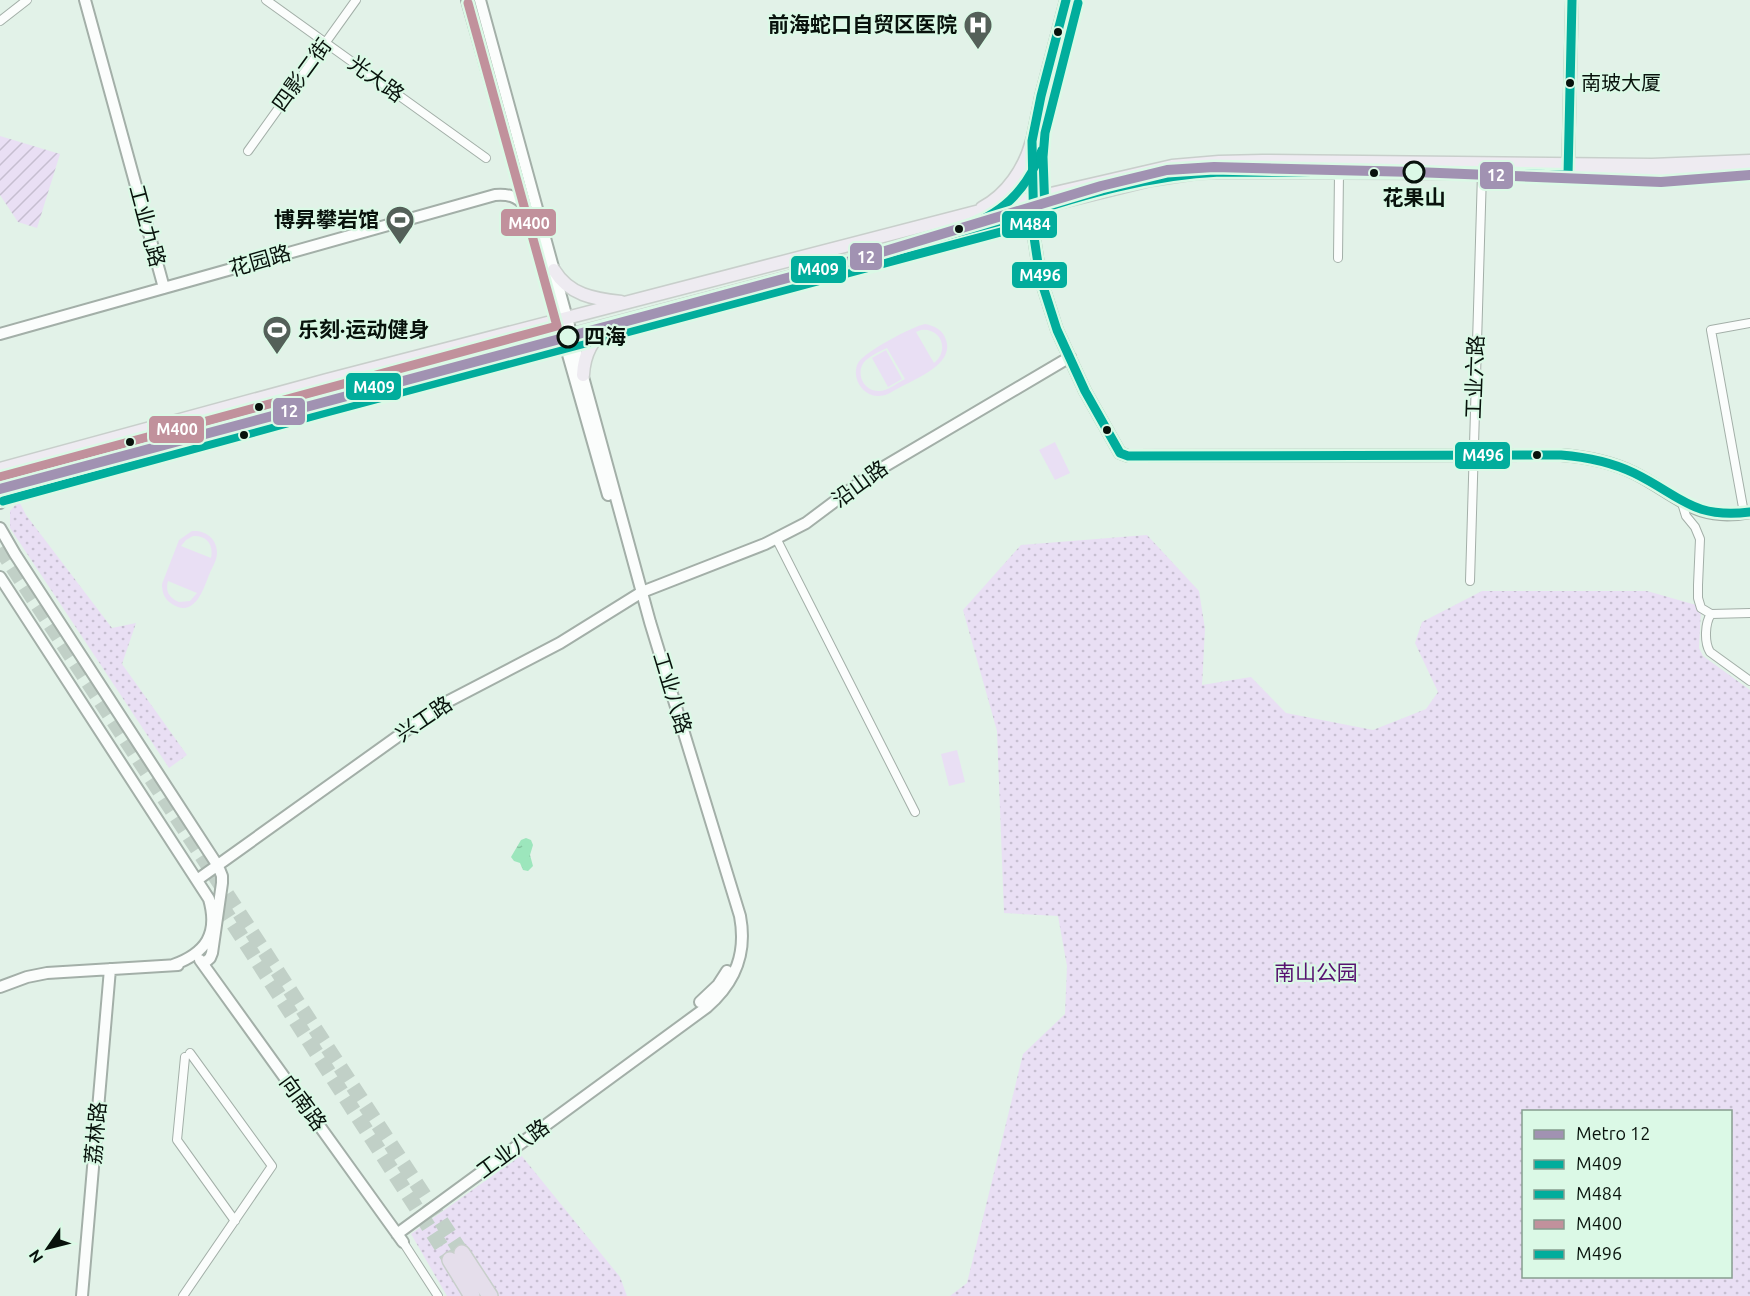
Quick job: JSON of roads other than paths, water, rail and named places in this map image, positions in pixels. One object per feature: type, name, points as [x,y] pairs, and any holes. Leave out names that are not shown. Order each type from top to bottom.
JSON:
[{"type":"highway","points":[[472,1296],[456,1257],[490,1296]]},
{"type":"main road","points":[[969,214],[986,205],[1012,182],[1027,157],[1032,141]]},
{"type":"main road","points":[[0,467],[20,464],[327,380],[969,214],[1072,200],[1173,176],[1220,172],[1482,173],[1750,161]]},
{"type":"main road","points":[[0,489],[612,323],[1149,171],[1197,163],[1219,162],[1568,170],[1652,177],[1750,171]]},
{"type":"main road","points":[[555,270],[567,285],[584,296],[632,302]]},
{"type":"main road","points":[[583,375],[584,361],[589,348],[596,336],[612,323]]},
{"type":"street","points":[[0,21],[27,0]]},
{"type":"street","name":"工业九路","points":[[0,334],[164,288],[85,0]]},
{"type":"street","name":"光大路","points":[[266,0],[486,158]]},
{"type":"street","name":"四影二街","points":[[248,151],[356,0]]},
{"type":"street","name":"工业八路","points":[[398,1235],[702,1001],[718,985],[730,965],[736,944],[733,918],[563,320],[515,168],[467,0]]},
{"type":"street","name":"工业八路","points":[[480,0],[555,270],[563,320]]},
{"type":"street","points":[[1066,0],[1032,141],[1034,237],[1041,278],[1051,313],[1085,391],[1120,453],[1128,456],[1561,455],[1594,460],[1631,472],[1682,503],[1718,515],[1747,513],[1711,330],[1750,323]]},
{"type":"street","points":[[1568,170],[1572,0]]},
{"type":"street","points":[[495,195],[509,185],[515,168]]},
{"type":"street","points":[[1338,258],[1339,173]]},
{"type":"street","name":"工业六路","points":[[1470,581],[1482,173]]},
{"type":"street","points":[[495,195],[514,196],[527,208]]},
{"type":"street","name":"花园路","points":[[164,288],[495,195]]},
{"type":"street","name":"工业八路","points":[[567,335],[583,375],[639,593]]},
{"type":"street","name":"沿山路","points":[[639,593],[776,538],[806,523],[870,475],[1070,357]]},
{"type":"street","points":[[0,503],[6,492],[16,484]]},
{"type":"street","points":[[1682,503],[1686,516],[1699,532],[1698,598],[1701,608],[1711,614],[1750,614]]},
{"type":"street","points":[[0,528],[10,548],[218,866],[222,876],[210,958],[174,965],[47,973],[27,977],[0,987]]},
{"type":"street","points":[[776,538],[915,812]]},
{"type":"street","points":[[0,577],[208,899],[212,916],[208,939],[199,959]]},
{"type":"street","name":"兴工路","points":[[197,880],[443,704],[575,634],[639,593]]},
{"type":"street","points":[[1711,614],[1706,621],[1707,647],[1714,656],[1750,681]]},
{"type":"street","name":"向南路","points":[[199,959],[398,1235]]},
{"type":"street","name":"荔林路","points":[[82,1296],[110,969]]},
{"type":"street","points":[[183,1296],[235,1221],[272,1166],[187,1055],[177,1140],[235,1221]]},
{"type":"street","points":[[398,1235],[438,1296]]},
{"type":"water","points":[[526,838],[531,840],[533,845],[530,855],[533,866],[528,871],[523,870],[520,863],[511,857],[521,840]]},
{"type":"tunnel","points":[[0,548],[462,1253]]},
{"type":"tunnel","points":[[221,905],[450,1260]]},
{"type":"metro line","name":"12","points":[[0,489],[862,258],[1101,186],[1167,170],[1214,167],[1661,182],[1750,175]]},
{"type":"place","name":"前海蛇口自贸区医院","points":[[978,50]]},
{"type":"place","name":"南玻大厦","points":[[1570,83]]},
{"type":"place","name":"花果山","points":[[1414,172]]},
{"type":"place","name":"博昇攀岩馆","points":[[400,246]]},
{"type":"place","name":"四海","points":[[568,337]]},
{"type":"place","name":"乐刻·运动健身","points":[[277,356]]},
{"type":"park label","name":"南山公园","points":[[1316,973]]}]
